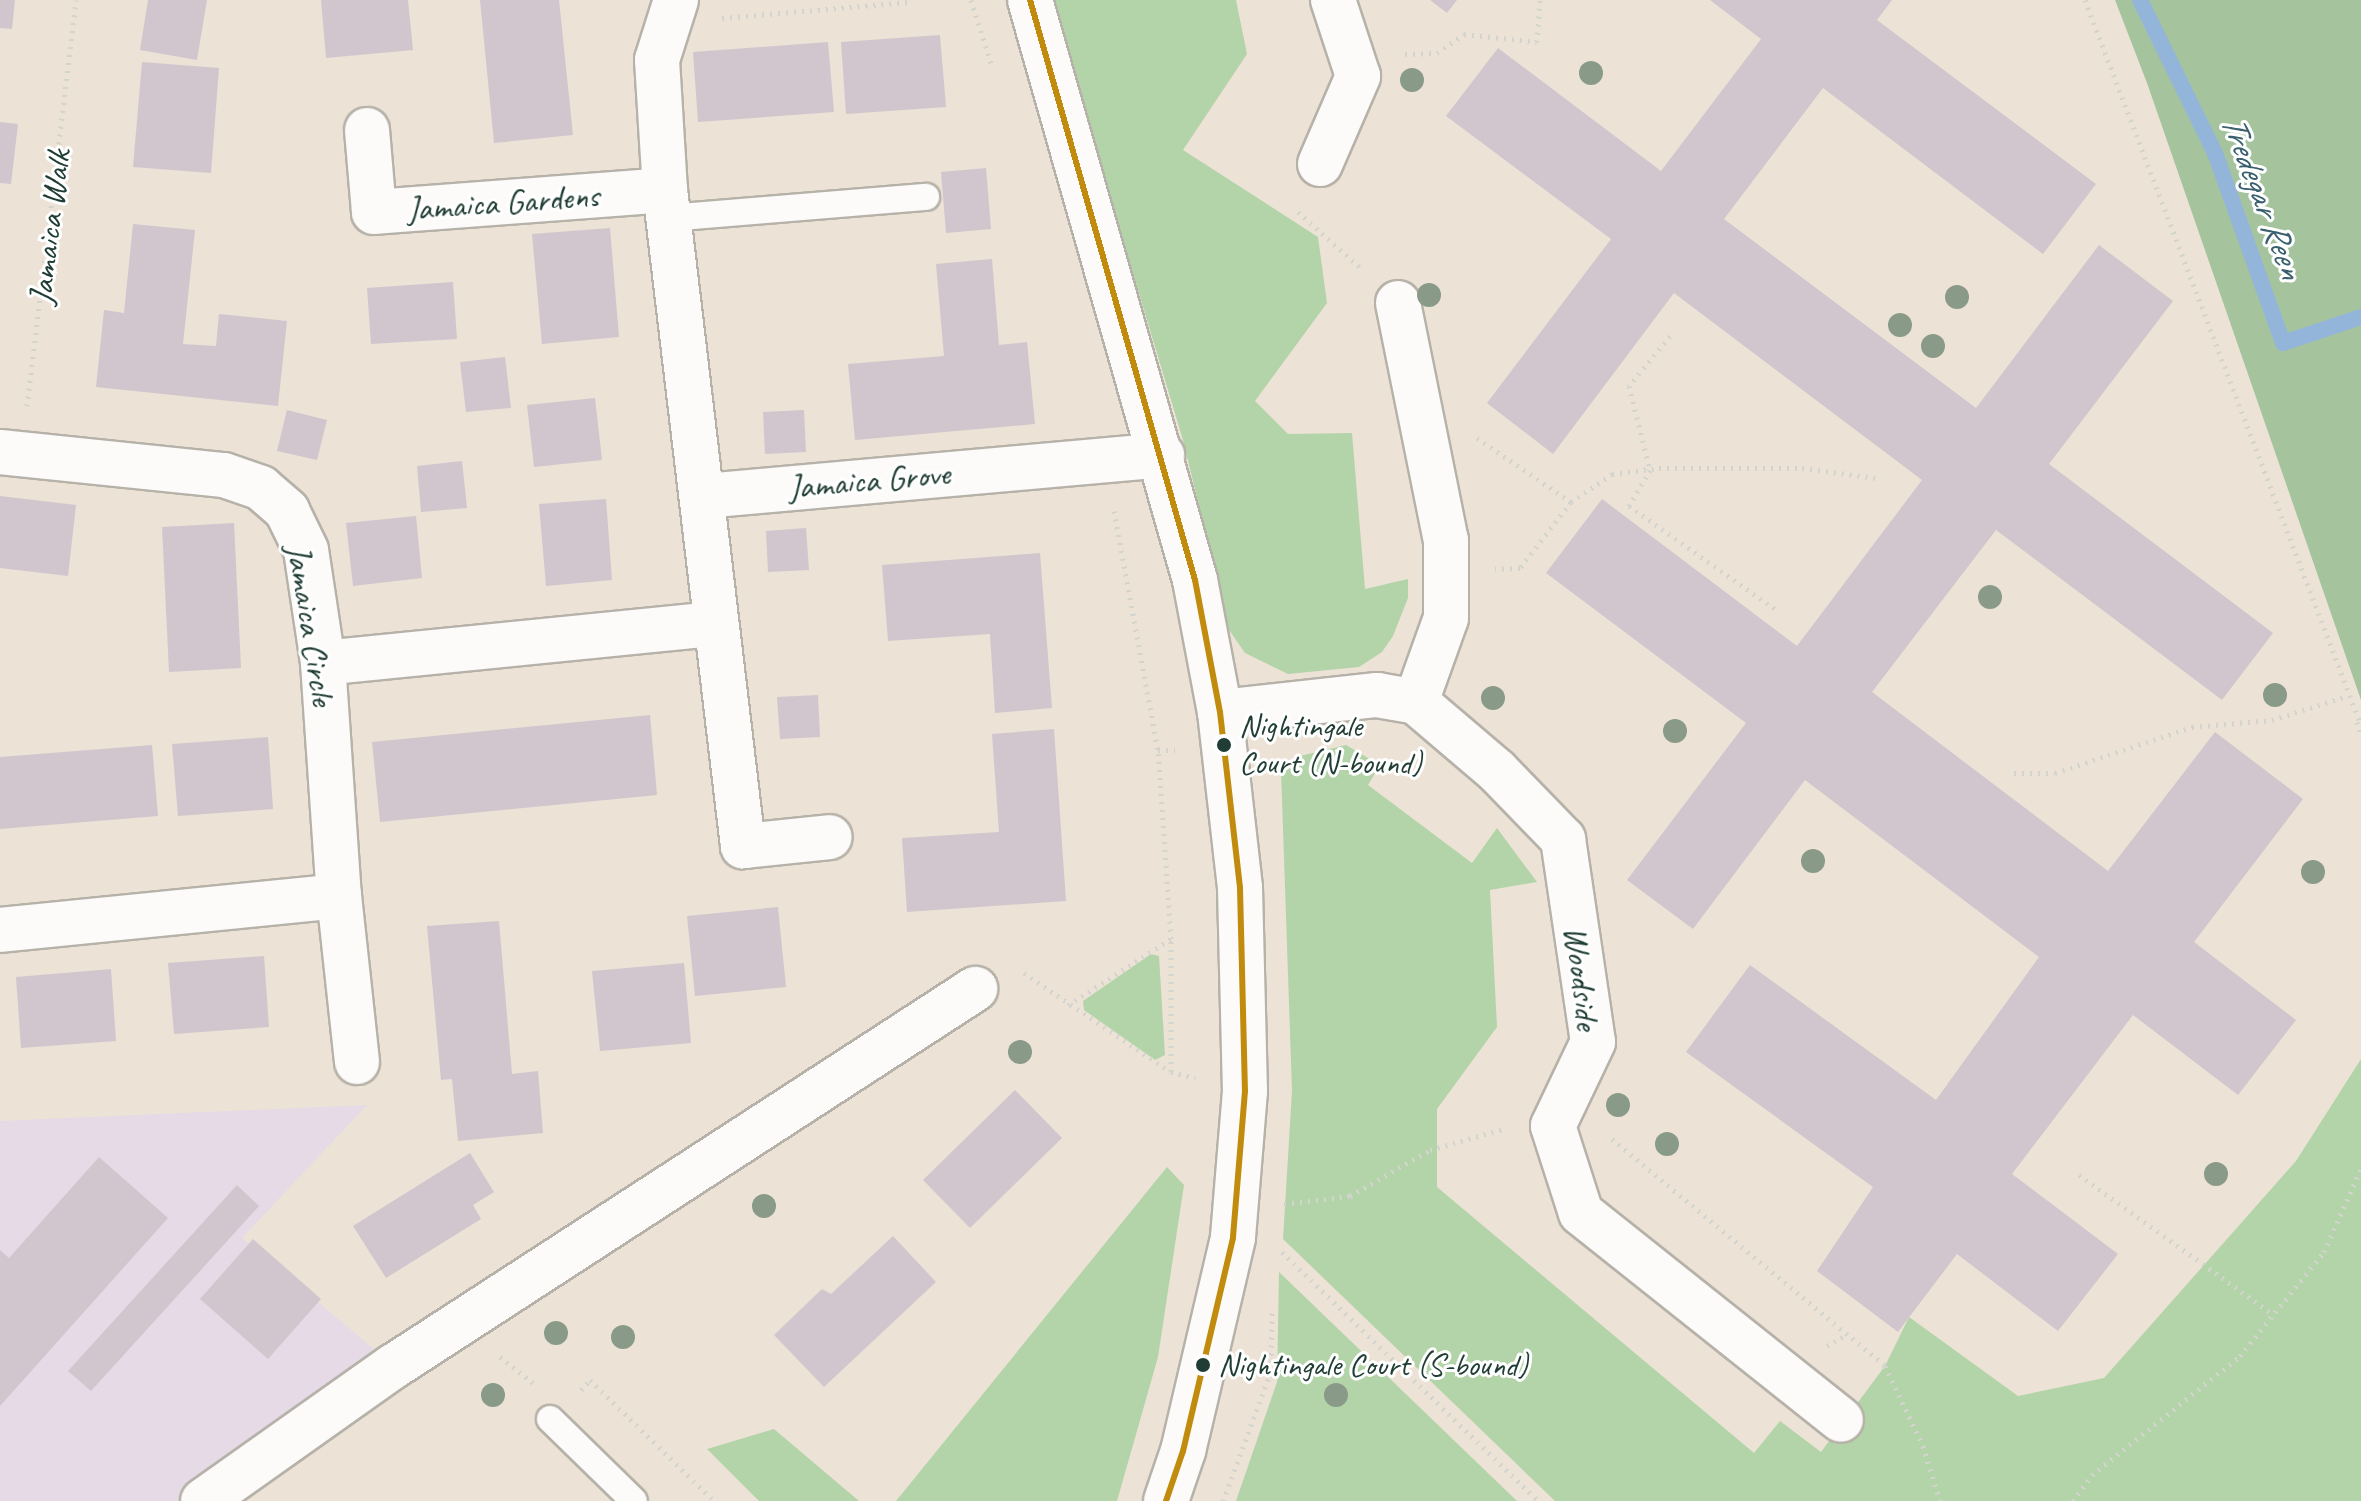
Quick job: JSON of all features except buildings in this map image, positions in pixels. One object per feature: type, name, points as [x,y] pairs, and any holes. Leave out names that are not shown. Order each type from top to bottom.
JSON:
[{"type":"street","points":[[1030,0],[1162,455],[1195,580],[1220,712],[1240,888],[1245,1091],[1233,1238],[1183,1451],[1166,1501]]},
{"type":"street","points":[[1320,164],[1358,76],[1333,0]]},
{"type":"street","points":[[672,11],[657,60],[667,204],[705,496],[715,624],[743,846],[830,837]]},
{"type":"street","name":"Jamaica Gardens","points":[[367,130],[374,212],[667,204]]},
{"type":"street","points":[[1220,712],[1377,695],[1416,702],[1446,618],[1446,540],[1398,303]]},
{"type":"street","name":"Jamaica Circle","points":[[11,454],[224,475],[261,488],[287,511],[306,550],[323,663],[339,896],[357,1062]]},
{"type":"street","name":"Jamaica Grove","points":[[705,496],[1162,455]]},
{"type":"street","points":[[323,663],[715,624]]},
{"type":"street","name":"Woodside","points":[[1416,702],[1497,771],[1563,839],[1593,1042],[1559,1113]]},
{"type":"street","points":[[0,930],[339,896]]},
{"type":"street","points":[[203,1501],[458,1325],[975,989]]},
{"type":"street","points":[[1559,1113],[1581,1213],[1841,1420]]},
{"type":"lane","points":[[667,204],[926,197]]},
{"type":"lane","points":[[550,1419],[634,1501]]},
{"type":"path","name":"Jamaica Walk","points":[[11,454],[76,0]]},
{"type":"path","points":[[971,0],[995,75]]},
{"type":"path","points":[[1352,55],[1437,53],[1464,34],[1537,42],[1540,0]]},
{"type":"path","points":[[2085,0],[2359,723],[2361,736]]},
{"type":"path","points":[[672,11],[908,2]]},
{"type":"path","points":[[1320,164],[1296,210],[1398,303]]},
{"type":"path","points":[[1670,336],[1629,386],[1650,470],[1629,506],[1775,609]]},
{"type":"path","points":[[1417,396],[1571,502]]},
{"type":"path","points":[[1103,459],[1158,750],[1171,939],[1171,1072]]},
{"type":"path","points":[[1446,570],[1520,568],[1571,502],[1612,474],[1650,470],[1802,468],[1876,478]]},
{"type":"path","points":[[2014,773],[2055,773],[2192,727],[2272,720],[2347,696]]},
{"type":"path","points":[[1158,750],[1180,750]]},
{"type":"path","points":[[1068,1005],[1171,939]]},
{"type":"path","points":[[975,989],[1020,970],[1171,1072],[1245,1091]]},
{"type":"path","points":[[1275,1205],[1350,1196],[1430,1150],[1559,1113],[1885,1366],[1923,1446],[1940,1501]]},
{"type":"path","points":[[2073,1501],[2092,1475],[2240,1356],[2324,1252],[2361,1169]]},
{"type":"path","points":[[2079,1175],[2274,1315]]},
{"type":"path","points":[[1273,1243],[1538,1501]]},
{"type":"path","points":[[458,1325],[540,1388]]},
{"type":"path","points":[[572,1398],[590,1380],[714,1501]]},
{"type":"shaded area","points":[[367,1105],[242,1238],[394,1366],[203,1501],[0,1501],[0,1121]]},
{"type":"green space","points":[[1051,0],[1236,0],[1247,54],[1183,150],[1318,237],[1327,303],[1255,401],[1288,434],[1352,433],[1365,589],[1408,579],[1408,598],[1393,636],[1382,652],[1359,667],[1288,674],[1245,653],[1229,630],[1183,440]]},
{"type":"green space","points":[[2115,0],[2361,0],[2361,700],[2147,83]]},
{"type":"green space","points":[[1346,745],[1380,765],[1368,785],[1472,863],[1497,828],[1537,882],[1490,890],[1497,1027],[1437,1109],[1437,1187],[1754,1453],[1780,1421],[1821,1452],[1885,1366],[1909,1317],[2018,1396],[2104,1378],[2296,1161],[2361,1059],[2361,1501],[1555,1501],[1283,1239],[1292,1091],[1281,771],[1296,757]]},
{"type":"green space","points":[[1151,954],[1159,956],[1165,1055],[1155,1060],[1084,1010],[1083,1001]]},
{"type":"green space","points":[[1167,1167],[1184,1185],[1158,1357],[1117,1501],[896,1501]]},
{"type":"green space","points":[[1279,1272],[1517,1501],[1236,1501],[1277,1382]]},
{"type":"green space","points":[[774,1429],[859,1501],[759,1501],[707,1449]]},
{"type":"waterway","name":"Tredegar Reen","points":[[2140,0],[2215,153],[2283,343],[2361,317]]},
{"type":"transit line","points":[[1030,0],[1195,580],[1220,712],[1240,888],[1245,1091],[1233,1238],[1183,1451],[1166,1501]]},
{"type":"place","name":"Nightingale Court (N-bound)","points":[[1224,745]]},
{"type":"place","name":"Nightingale Court (S-bound)","points":[[1203,1365]]}]
